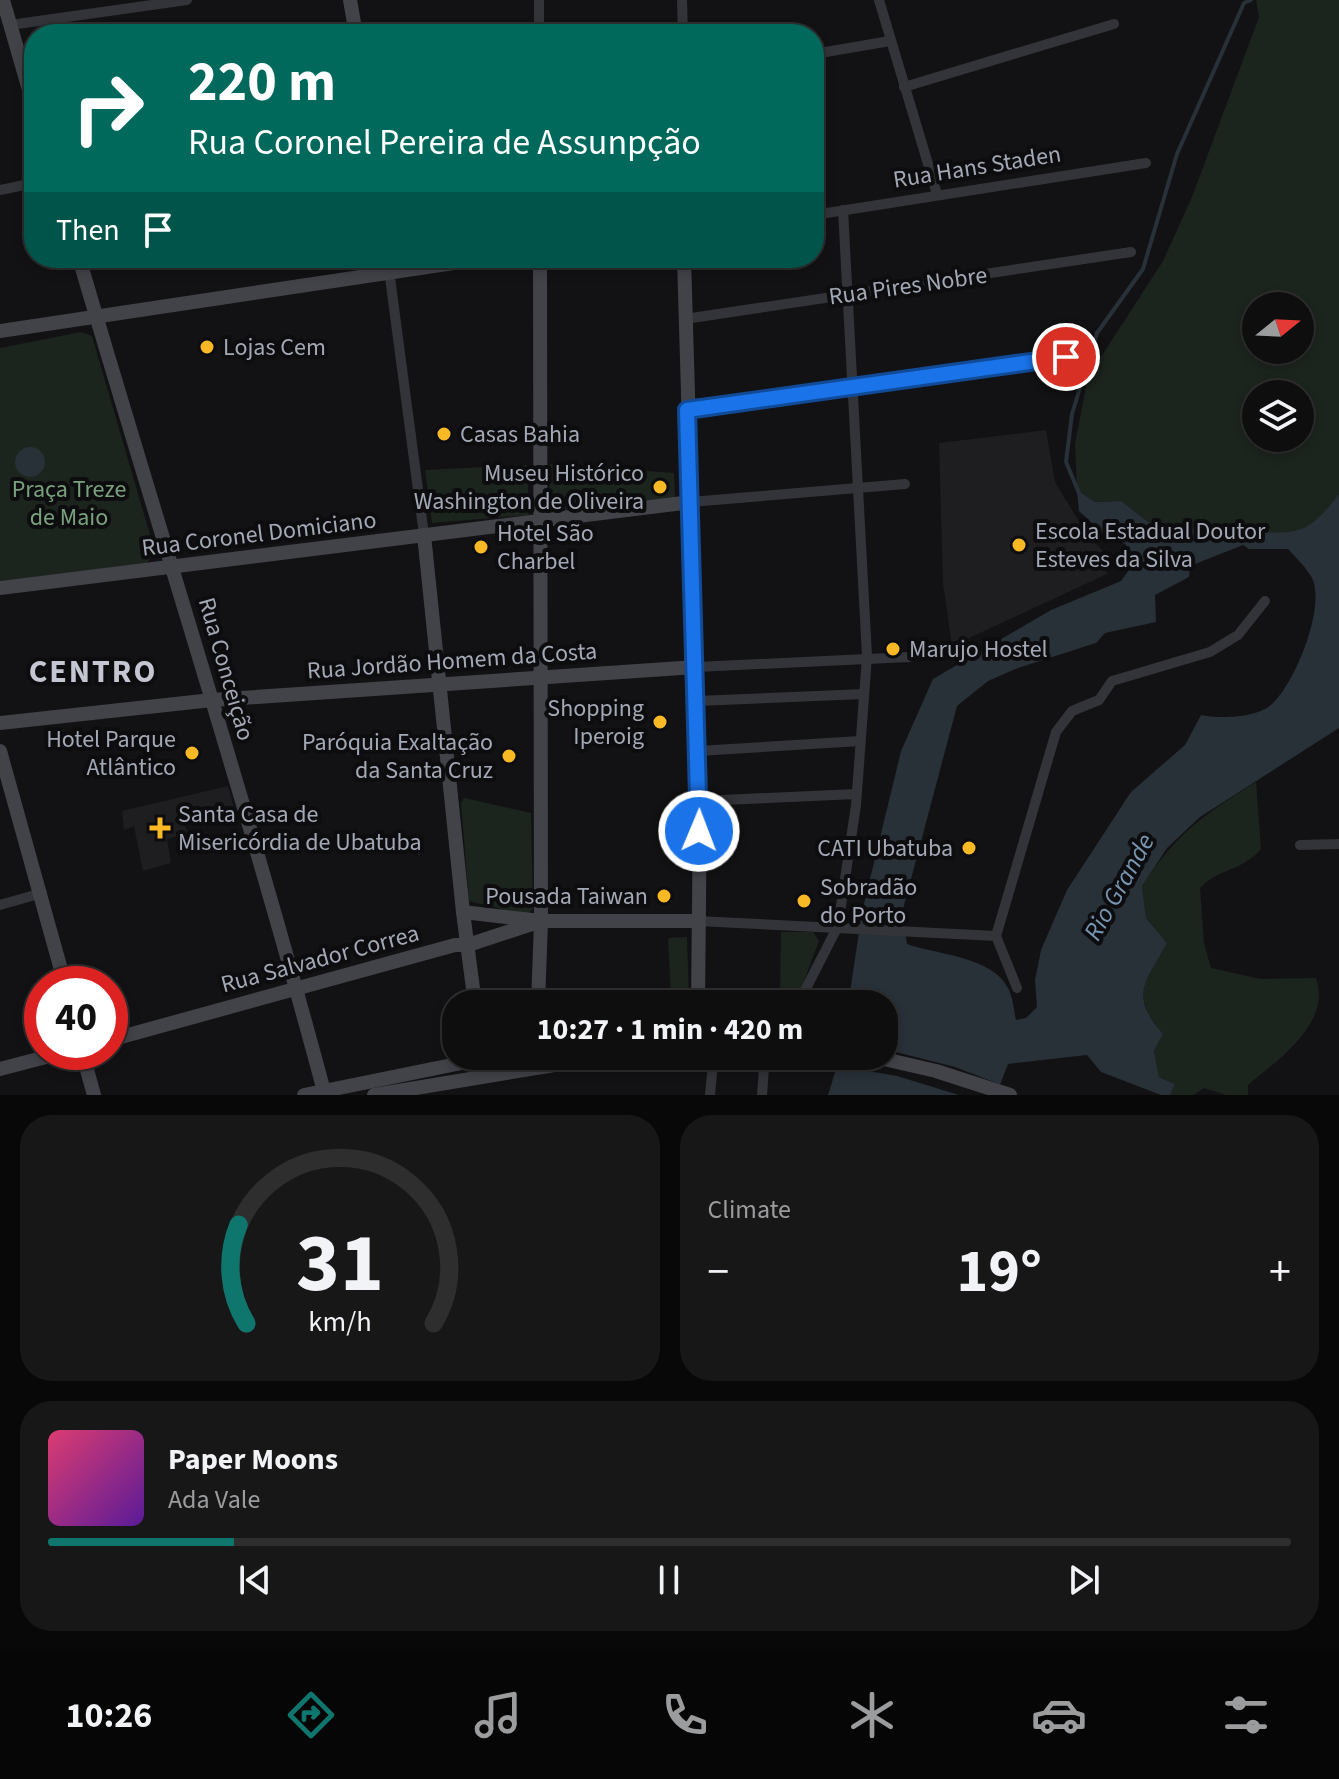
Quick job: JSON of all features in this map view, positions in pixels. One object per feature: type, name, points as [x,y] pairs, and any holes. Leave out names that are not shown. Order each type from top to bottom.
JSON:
[{"type":"street","points":[[3,0],[24,73]]},
{"type":"street","points":[[10,25],[187,0]]},
{"type":"street","points":[[350,0],[354,24]]},
{"type":"street","points":[[539,0],[539,24]]},
{"type":"street","points":[[682,0],[683,24]]},
{"type":"street","points":[[879,0],[937,194]]},
{"type":"street","points":[[904,87],[1114,24]]},
{"type":"street","points":[[824,52],[890,41]]},
{"type":"street","name":"Rua Hans Staden","points":[[824,213],[1146,163]]},
{"type":"street","points":[[0,190],[24,185]]},
{"type":"street","points":[[806,990],[842,926],[867,656],[843,210]]},
{"type":"street","name":"Rua Pires Nobre","points":[[685,319],[1131,252]]},
{"type":"street","name":"Rua Conceição","points":[[82,268],[298,989],[324,1093]]},
{"type":"street","points":[[0,331],[96,317],[367,268]]},
{"type":"street","points":[[390,268],[424,535],[473,990]]},
{"type":"street","points":[[539,990],[540,268]]},
{"type":"street","points":[[684,268],[700,801],[698,990]]},
{"type":"street","points":[[687,410],[1066,357]]},
{"type":"street","name":"Rua Coronel Domiciano","points":[[0,588],[691,502],[858,485],[905,484]]},
{"type":"street","points":[[1017,988],[996,936],[1056,732],[1066,717],[1099,700],[1112,681],[1210,652],[1238,635],[1265,601]]},
{"type":"street","name":"Rua Jordão Homem da Costa","points":[[0,723],[212,700],[867,656],[909,657]]},
{"type":"street","points":[[697,701],[864,694]]},
{"type":"street","points":[[698,751],[860,741]]},
{"type":"street","points":[[0,751],[60,966]]},
{"type":"street","points":[[700,801],[856,794]]},
{"type":"street","points":[[1300,845],[1339,844]]},
{"type":"street","points":[[0,905],[42,893]]},
{"type":"street","name":"Rua Salvador Correa","points":[[463,912],[541,921],[697,921],[996,936]]},
{"type":"street","name":"Rua Salvador Correa","points":[[128,1035],[455,945],[468,945],[541,921]]},
{"type":"street","points":[[710,1095],[713,1062],[764,1067],[762,1095]]},
{"type":"street","points":[[898,1062],[936,1071],[1008,1095]]},
{"type":"street","points":[[0,1069],[24,1063]]},
{"type":"street","points":[[304,1095],[442,1067]]},
{"type":"street","points":[[87,1070],[94,1095]]},
{"type":"street","points":[[374,1095],[495,1070]]},
{"type":"shaded area","name":"Escola Estadual Doutor Esteves da Silva","points":[[1046,430],[1055,482],[1086,533],[1108,557],[1107,574],[952,646],[943,583],[939,443]]},
{"type":"shaded area","name":"Santa Casa de Misericórdia de Ubatuba","points":[[228,786],[235,812],[185,826],[188,833],[167,839],[171,863],[143,871],[134,826],[124,830],[122,811]]},
{"type":"green space","points":[[1256,0],[1339,0],[1339,494],[1319,517],[1302,529],[1250,531],[1246,524],[1160,531],[1121,501],[1095,502],[1077,490],[1075,444],[1088,377],[1163,261],[1192,197],[1259,17]]},
{"type":"green space","name":"Praça Treze de Maio","points":[[81,332],[92,336],[155,552],[147,563],[0,581],[0,348]]},
{"type":"green space","points":[[550,464],[674,473],[675,498],[548,515]]},
{"type":"green space","points":[[527,465],[529,515],[432,523],[425,470]]},
{"type":"green space","points":[[1256,782],[1261,849],[1246,862],[1216,876],[1200,888],[1204,943],[1211,968],[1261,979],[1316,978],[1319,994],[1316,1010],[1299,1039],[1248,1085],[1248,1095],[1226,1095],[1204,1088],[1194,1095],[1170,1095],[1175,1084],[1159,1077],[1154,1051],[1163,1034],[1146,1009],[1144,999],[1147,979],[1167,943],[1146,918],[1142,886],[1167,852],[1192,827]]},
{"type":"green space","points":[[464,798],[531,813],[533,909],[526,915],[469,901],[461,803]]},
{"type":"green space","points":[[781,932],[813,932],[819,941],[801,989],[780,990]]},
{"type":"green space","points":[[687,937],[689,990],[671,990],[668,938]]},
{"type":"water","points":[[30,447],[41,451],[45,462],[41,473],[30,477],[19,473],[15,462],[19,451]]},
{"type":"water","name":"Rio Grande","points":[[1077,490],[1095,502],[1121,501],[1160,531],[1246,524],[1250,531],[1302,529],[1319,517],[1339,494],[1339,728],[1200,817],[1167,848],[1142,886],[1146,918],[1167,943],[1147,979],[1144,999],[1146,1009],[1163,1034],[1154,1051],[1159,1077],[1175,1084],[1170,1095],[1161,1095],[1101,1072],[1087,1055],[1008,1064],[996,1095],[828,1095],[836,1070],[898,1070],[898,990],[850,990],[862,912],[901,751],[933,679],[1051,610],[1121,581],[1137,559],[1125,544],[1105,535],[1079,511]],"holes":[[[1243,545],[1249,549],[1288,549],[1312,578],[1315,591],[1312,625],[1290,680],[1266,709],[1238,716],[1201,715],[1185,745],[1131,792],[1067,890],[1041,950],[1035,980],[1037,1007],[1026,1018],[1016,1020],[1009,990],[991,970],[964,958],[907,944],[902,913],[957,706],[988,681],[1018,668],[1096,643],[1105,633],[1156,622],[1155,595],[1189,577],[1190,566]]]},
{"type":"pier","points":[[898,1053],[955,1067],[1004,1086],[1001,1095],[959,1095],[897,1076],[862,1070],[898,1070]]},
{"type":"waterway","points":[[1079,493],[1066,462],[1072,414],[1097,333],[1143,269],[1177,154],[1244,3],[1251,0]]},
{"type":"place","name":"Lojas Cem","points":[[207,347]]},
{"type":"place","name":"Casas Bahia","points":[[444,434]]},
{"type":"place","name":"Museu Histórico Washington de Oliveira","points":[[660,487]]},
{"type":"place","name":"Escola Estadual Doutor Esteves da Silva","points":[[1019,545]]},
{"type":"place","name":"Hotel São Charbel","points":[[481,547]]},
{"type":"place","name":"Marujo Hostel","points":[[893,649]]},
{"type":"place","name":"Shopping Iperoig","points":[[660,722]]},
{"type":"place","name":"Hotel Parque Atlântico","points":[[192,753]]},
{"type":"place","name":"Paróquia Exaltação da Santa Cruz","points":[[509,756]]},
{"type":"place","name":"Santa Casa de Misericórdia de Ubatuba","points":[[160,828]]},
{"type":"place","name":"CATI Ubatuba","points":[[969,848]]},
{"type":"place","name":"Pousada Taiwan","points":[[664,896]]},
{"type":"place","name":"Sobradão do Porto","points":[[804,901]]},
{"type":"district","name":"CENTRO","points":[[93,672]]},
{"type":"route","points":[[699,831],[687,410],[1066,357]]}]
